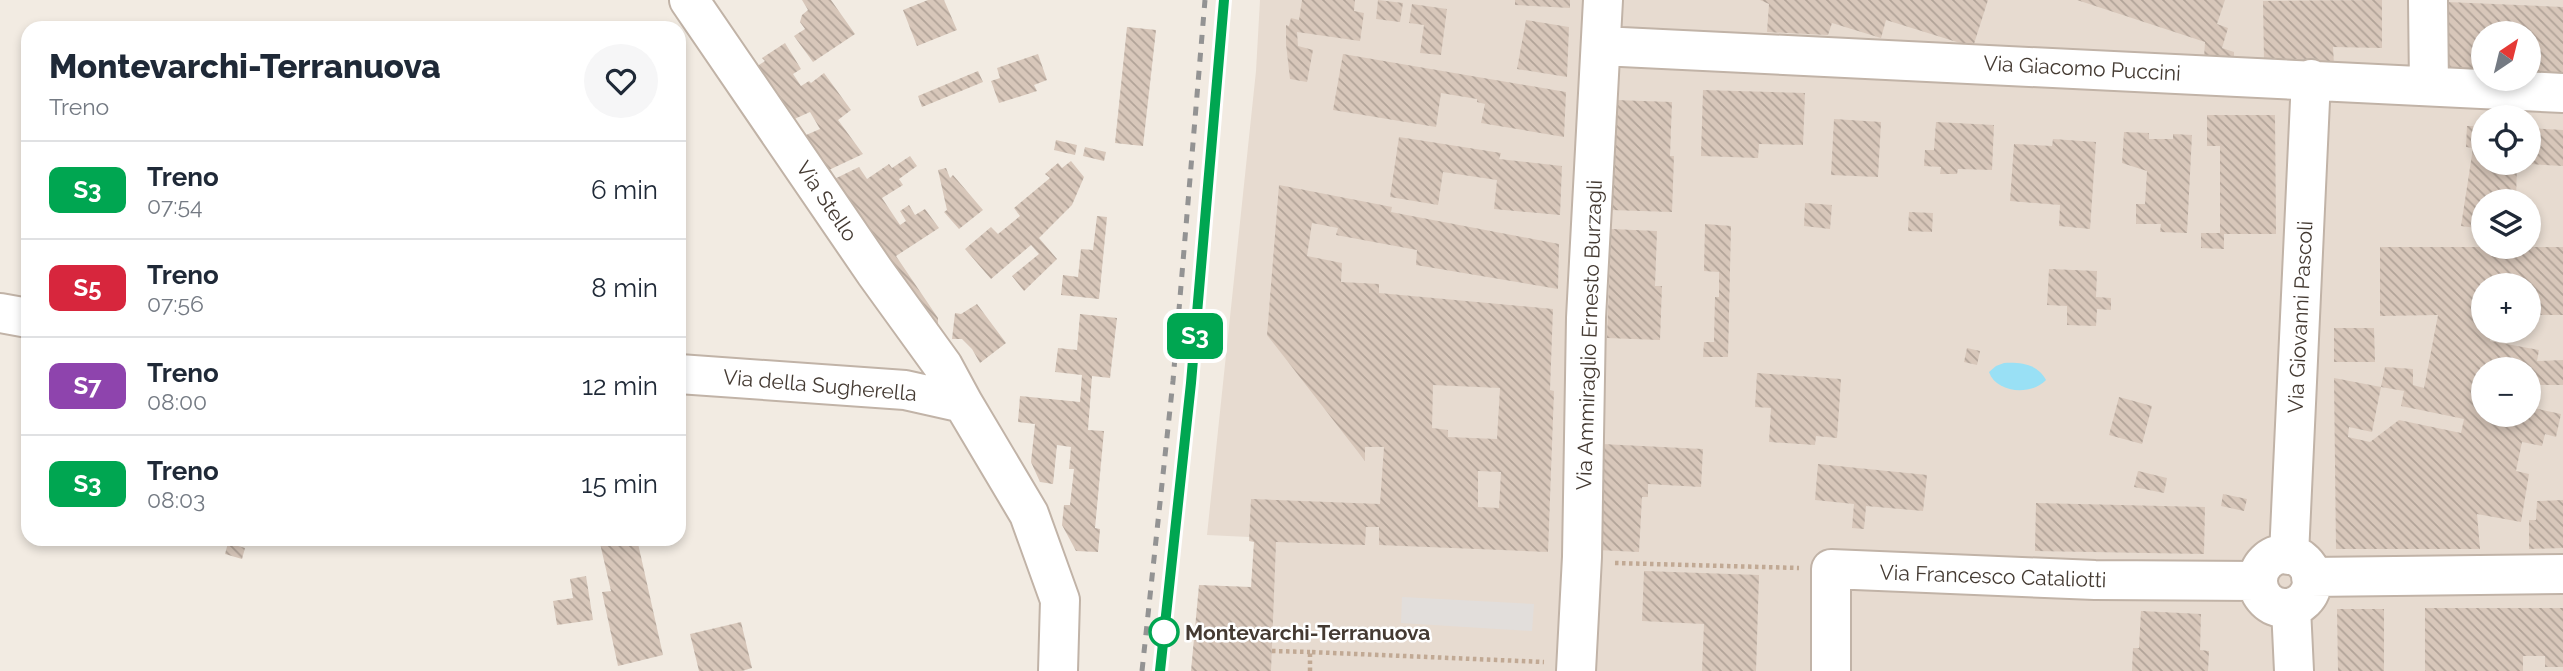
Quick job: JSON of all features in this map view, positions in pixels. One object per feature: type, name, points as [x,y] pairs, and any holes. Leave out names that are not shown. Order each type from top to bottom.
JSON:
[{"type":"street","name":"Via Stello","points":[[689,0],[875,272],[943,366],[963,403]]},
{"type":"street","name":"Via Ammiraglio Ernesto Burzagli","points":[[1576,667],[1582,557],[1586,318],[1603,0]]},
{"type":"street","points":[[2428,0],[2429,86]]},
{"type":"street","name":"Via Giacomo Puccini","points":[[1601,46],[2563,93]]},
{"type":"street","name":"Via Giovanni Pascoli","points":[[2294,671],[2311,79]]},
{"type":"street","points":[[0,313],[21,317]]},
{"type":"street","name":"Via della Sugherella","points":[[686,374],[905,390],[963,403]]},
{"type":"street","points":[[963,403],[1029,514],[1060,600],[1058,671]]},
{"type":"street","name":"Via Francesco Cataliotti","points":[[1831,569],[2095,580],[2258,581],[2267,561],[2281,555],[2297,580]]},
{"type":"street","points":[[1831,569],[1831,671]]},
{"type":"street","points":[[2297,580],[2563,574]]},
{"type":"path","points":[[1605,562],[1831,569]]},
{"type":"path","points":[[1272,650],[1576,667]]},
{"type":"path","points":[[1310,652],[1310,671]]},
{"type":"shaded area","points":[[1260,0],[2563,0],[2563,671],[1258,671],[1270,538],[1207,535],[1256,71]]},
{"type":"shaded area","points":[[1402,597],[1534,604],[1532,631],[1401,623]]},
{"type":"water","points":[[2004,363],[2033,367],[2046,380],[2040,385],[2023,390],[2006,388],[1993,379],[1989,372]]},
{"type":"building","points":[[802,0],[831,0],[855,34],[813,62],[794,36],[805,29],[800,22],[802,15],[808,10]]},
{"type":"building","points":[[928,0],[944,0],[957,30],[917,46],[903,10]]},
{"type":"building","points":[[1302,0],[1355,0],[1354,11],[1364,13],[1360,41],[1297,32],[1298,46],[1313,50],[1307,82],[1290,79],[1286,44],[1286,25],[1289,26],[1291,18],[1299,20]]},
{"type":"building","points":[[1378,0],[1403,3],[1400,22],[1376,19]]},
{"type":"building","points":[[1515,0],[1570,0],[1570,8],[1515,5]]},
{"type":"building","points":[[1760,0],[1988,0],[1973,47],[1886,20],[1881,38],[1832,23],[1828,35],[1767,32],[1769,4]]},
{"type":"building","points":[[2077,0],[2225,0],[2217,24],[2228,28],[2222,48],[2234,52],[2234,60],[2204,58],[2205,42]]},
{"type":"building","points":[[2382,0],[2382,48],[2333,47],[2334,65],[2264,61],[2263,1]]},
{"type":"building","points":[[2447,2],[2563,7],[2563,75],[2541,74],[2541,21],[2471,21],[2471,71],[2447,70]]},
{"type":"building","points":[[1412,4],[1447,9],[1441,55],[1420,53],[1424,25],[1409,23]]},
{"type":"building","points":[[1526,20],[1569,27],[1567,77],[1517,69]]},
{"type":"building","points":[[1127,27],[1156,30],[1143,146],[1115,143]]},
{"type":"building","points":[[785,43],[801,69],[793,74],[801,86],[809,81],[811,83],[824,73],[851,110],[838,120],[863,154],[816,176],[792,141],[820,129],[810,112],[781,125],[746,73],[765,61],[762,58]]},
{"type":"building","points":[[1038,54],[1047,80],[1034,85],[1037,91],[999,103],[991,81],[1000,78],[997,68]]},
{"type":"building","points":[[1343,54],[1566,92],[1564,137],[1481,123],[1485,104],[1477,102],[1477,99],[1441,93],[1436,127],[1333,110]]},
{"type":"building","points":[[978,71],[983,82],[922,107],[918,96]]},
{"type":"building","points":[[1703,90],[1805,93],[1803,145],[1759,144],[1758,158],[1701,156]]},
{"type":"building","points":[[1615,100],[1672,102],[1672,212],[1611,210]]},
{"type":"building","points":[[2207,115],[2275,115],[2276,234],[2224,234],[2224,249],[2201,248],[2201,233],[2220,233],[2220,146],[2207,146]]},
{"type":"building","points":[[1834,119],[1881,122],[1878,177],[1831,175]]},
{"type":"building","points":[[1936,122],[1994,125],[1992,170],[1958,169],[1957,174],[1940,174],[1941,167],[1924,166],[1925,150],[1934,150]]},
{"type":"building","points":[[2467,126],[2471,126],[2471,148],[2466,147]]},
{"type":"building","points":[[2541,129],[2563,130],[2563,166],[2541,165]]},
{"type":"building","points":[[2124,132],[2149,133],[2149,139],[2173,139],[2173,134],[2192,135],[2187,233],[2160,232],[2161,224],[2136,224],[2136,204],[2145,204],[2147,171],[2122,163]]},
{"type":"building","points":[[1399,137],[1501,153],[1499,159],[1562,166],[1560,215],[1494,209],[1497,180],[1443,172],[1438,205],[1390,197]]},
{"type":"building","points":[[2053,139],[2096,142],[2090,229],[2059,226],[2060,205],[2010,201],[2014,144],[2052,146]]},
{"type":"building","points":[[1056,140],[1077,145],[1075,155],[1054,150]]},
{"type":"building","points":[[1085,147],[1106,152],[1104,161],[1083,156]]},
{"type":"building","points":[[910,156],[917,166],[899,179],[903,185],[882,198],[900,225],[906,221],[900,211],[909,205],[915,215],[925,209],[939,228],[896,256],[938,318],[938,338],[822,185],[859,167],[867,179],[889,164],[892,168]]},
{"type":"building","points":[[1071,161],[1084,177],[1072,205],[1039,238],[1057,259],[1024,291],[1012,276],[1039,254],[1031,245],[991,279],[965,249],[991,227],[998,234],[1020,216],[1014,208],[1050,178],[1045,174],[1058,163],[1062,168]]},
{"type":"building","points":[[2471,161],[2471,175],[2517,175],[2516,189],[2471,189],[2471,227],[2461,226]]},
{"type":"building","points":[[946,168],[950,178],[953,175],[983,210],[959,229],[944,212],[947,210],[938,170]]},
{"type":"building","points":[[1279,185],[1392,207],[1391,212],[1559,244],[1558,289],[1416,265],[1417,250],[1336,235],[1338,228],[1312,223],[1307,256],[1342,263],[1341,282],[1379,284],[1379,293],[1553,309],[1550,390],[1554,391],[1548,552],[1379,545],[1379,527],[1366,527],[1365,545],[1276,542],[1271,671],[1191,671],[1199,585],[1251,587],[1254,542],[1249,541],[1251,499],[1380,504],[1384,447],[1365,447],[1365,461],[1267,335]],"holes":[[[1433,385],[1500,388],[1497,439],[1448,437],[1448,430],[1432,428]],[[1478,471],[1501,472],[1499,508],[1478,507]]]},
{"type":"building","points":[[1805,203],[1832,205],[1830,229],[1804,226]]},
{"type":"building","points":[[1909,212],[1933,213],[1932,232],[1908,231]]},
{"type":"building","points":[[1097,216],[1107,217],[1099,299],[1061,295],[1063,275],[1078,277],[1081,249],[1093,250]]},
{"type":"building","points":[[1705,224],[1731,226],[1728,357],[1703,357],[1704,342],[1714,342],[1715,297],[1719,297],[1719,272],[1704,271]]},
{"type":"building","points":[[1611,229],[1657,231],[1655,286],[1662,286],[1660,340],[1607,338]]},
{"type":"building","points":[[2380,247],[2471,247],[2471,259],[2541,259],[2541,247],[2563,247],[2563,315],[2541,315],[2541,273],[2471,273],[2471,343],[2501,343],[2539,350],[2538,357],[2471,357],[2471,427],[2541,427],[2541,410],[2561,414],[2556,437],[2545,434],[2542,446],[2522,442],[2516,471],[2529,474],[2521,522],[2477,514],[2480,549],[2336,549],[2334,378],[2381,387],[2385,367],[2413,369],[2413,385],[2424,388],[2438,315],[2380,316]],"holes":[[[2381,387],[2404,391],[2401,406],[2464,419],[2461,433],[2399,420],[2370,442],[2348,437],[2349,427],[2372,432]]]},
{"type":"building","points":[[2049,269],[2097,271],[2096,297],[2111,298],[2111,310],[2097,309],[2096,326],[2067,325],[2067,306],[2047,305]]},
{"type":"building","points":[[977,304],[1006,343],[980,363],[962,339],[952,339],[955,313],[961,314]]},
{"type":"building","points":[[1080,314],[1117,318],[1110,378],[1092,376],[1088,430],[1104,431],[1095,528],[1100,529],[1098,552],[1076,551],[1062,525],[1064,505],[1070,505],[1074,469],[1069,469],[1071,447],[1057,445],[1053,484],[1040,482],[1031,462],[1035,424],[1018,422],[1020,396],[1080,402],[1082,375],[1055,372],[1058,348],[1077,350]]},
{"type":"building","points":[[2334,328],[2374,328],[2375,362],[2334,362]]},
{"type":"building","points":[[1967,348],[1980,351],[1977,365],[1964,362]]},
{"type":"building","points":[[2563,360],[2563,385],[2541,385],[2541,361]]},
{"type":"building","points":[[1757,373],[1841,379],[1837,438],[1816,436],[1815,445],[1769,442],[1771,408],[1755,407]]},
{"type":"building","points":[[2119,397],[2152,406],[2142,444],[2109,435]]},
{"type":"building","points":[[1602,444],[1703,449],[1701,487],[1648,484],[1648,497],[1642,497],[1639,552],[1597,550]]},
{"type":"building","points":[[1818,464],[1927,475],[1923,511],[1866,506],[1864,529],[1852,528],[1854,504],[1815,500]]},
{"type":"building","points":[[2138,471],[2167,478],[2164,493],[2134,487]]},
{"type":"building","points":[[2223,494],[2247,499],[2244,511],[2221,506]]},
{"type":"building","points":[[2563,500],[2563,548],[2529,549],[2529,520],[2536,520],[2537,501]]},
{"type":"building","points":[[2036,503],[2205,507],[2204,554],[2035,551]]},
{"type":"building","points":[[227,546],[245,548],[242,559],[225,554]]},
{"type":"building","points":[[601,546],[639,546],[663,655],[618,666],[602,592],[611,591]]},
{"type":"building","points":[[1644,571],[1759,575],[1756,671],[1702,671],[1704,624],[1642,621]]},
{"type":"building","points":[[586,576],[593,620],[557,625],[553,601],[573,598],[570,579]]},
{"type":"building","points":[[2425,608],[2563,608],[2563,667],[2545,667],[2545,656],[2523,656],[2523,671],[2425,671]]},
{"type":"building","points":[[2337,609],[2384,609],[2384,671],[2338,671]]},
{"type":"building","points":[[2141,611],[2201,614],[2200,650],[2209,651],[2208,671],[2132,671],[2133,648],[2139,648]]},
{"type":"building","points":[[741,622],[752,668],[742,671],[699,671],[690,634]]},
{"type":"railway","points":[[1142,671],[1173,381],[1205,0]]},
{"type":"railway","points":[[1160,671],[1191,383],[1224,0]]},
{"type":"train","name":"S3","points":[[1160,671],[1191,383],[1224,0]]},
{"type":"place","name":"Montevarchi-Terranuova","points":[[1164,632]]}]
